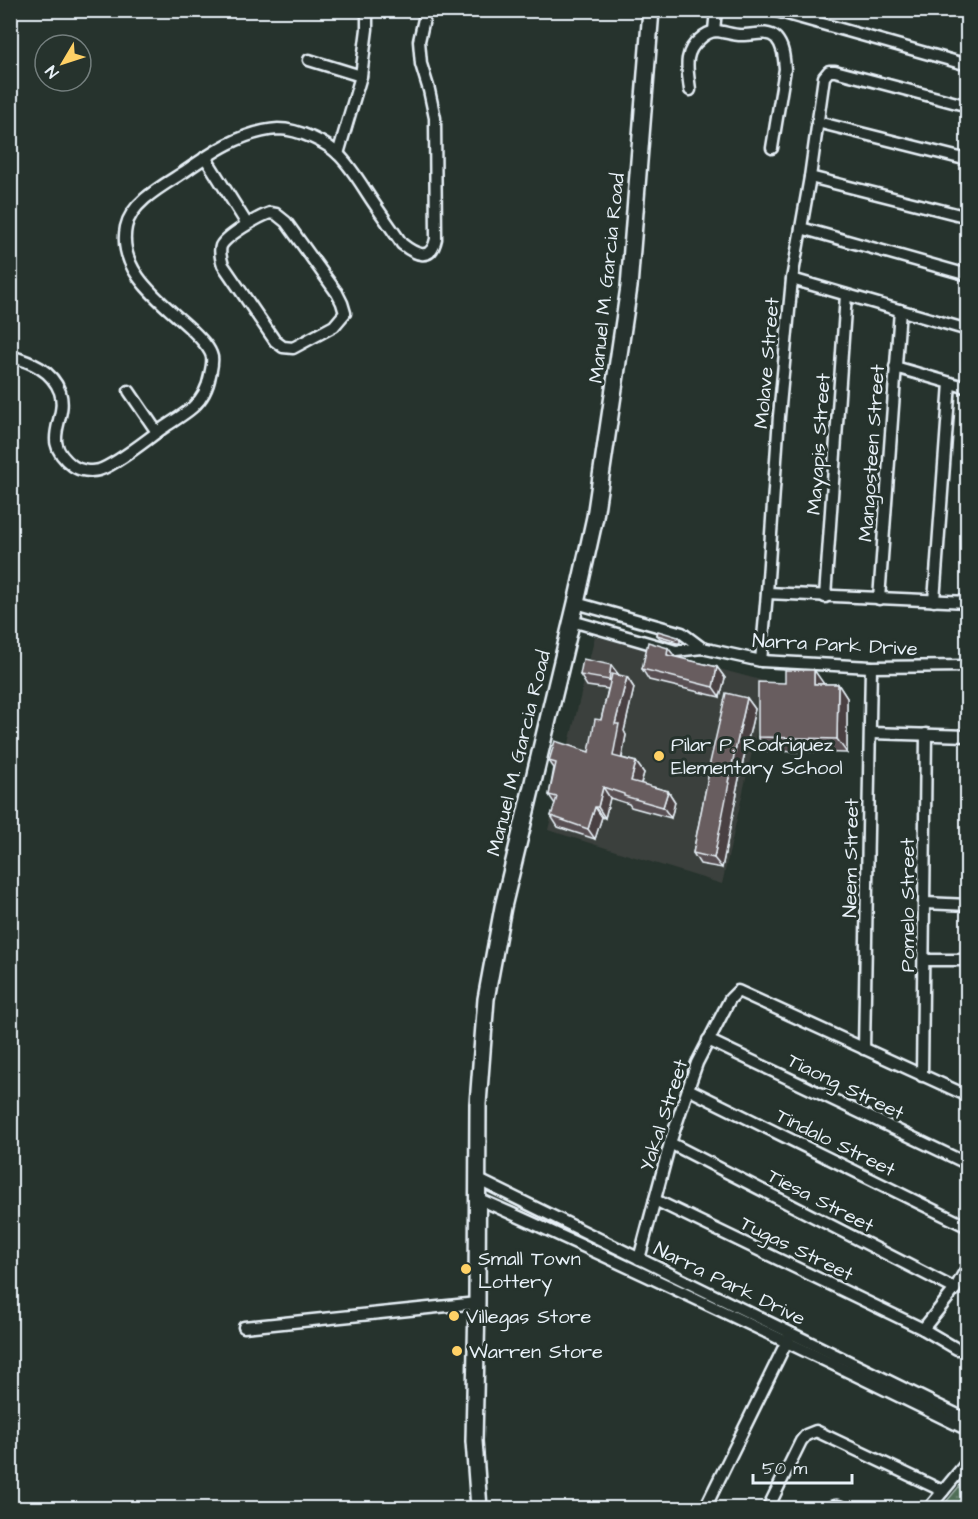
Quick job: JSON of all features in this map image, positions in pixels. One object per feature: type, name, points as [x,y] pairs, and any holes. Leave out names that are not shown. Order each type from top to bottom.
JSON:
[{"type":"main road","name":"Manuel M. Garcia Road","points":[[478,1509],[474,1441],[478,1104],[486,999],[503,907],[595,517],[629,287],[651,10]]},
{"type":"street","points":[[338,154],[361,76],[367,10]]},
{"type":"street","points":[[10,356],[28,361],[45,370],[54,381],[60,392],[61,406],[57,426],[57,447],[63,459],[79,471],[98,470],[114,462],[194,406],[207,389],[212,356],[197,334],[142,284],[130,264],[125,248],[126,226],[133,211],[148,196],[205,158],[239,139],[263,132],[279,129],[299,132],[321,141],[338,154],[362,184],[402,244],[418,255],[430,251],[436,239],[435,118],[421,64],[419,41],[426,10]]},
{"type":"street","points":[[714,31],[716,10]]},
{"type":"street","points":[[773,10],[968,65]]},
{"type":"street","points":[[690,90],[687,64],[689,52],[694,44],[703,37],[714,31],[738,35],[768,34],[776,38],[782,48],[785,69],[772,148]]},
{"type":"street","points":[[309,60],[361,76]]},
{"type":"street","name":"Molave Street","points":[[761,662],[778,427],[792,279],[810,177],[824,77],[829,71],[835,71],[968,106]]},
{"type":"street","points":[[817,122],[968,160]]},
{"type":"street","points":[[205,158],[247,224]]},
{"type":"street","points":[[810,177],[968,217]]},
{"type":"street","points":[[270,213],[276,214],[286,222],[342,303],[345,313],[334,326],[294,348],[283,347],[275,341],[223,265],[220,256],[221,247],[225,242],[247,224],[270,213]]},
{"type":"street","points":[[801,228],[968,274]]},
{"type":"street","points":[[792,279],[968,330]]},
{"type":"street","name":"Mayapis Street","points":[[825,597],[846,294]]},
{"type":"street","name":"Mangosteen Street","points":[[879,599],[900,310]]},
{"type":"street","points":[[895,367],[968,388]]},
{"type":"street","points":[[934,601],[950,383]]},
{"type":"street","points":[[129,391],[157,432]]},
{"type":"street","points":[[767,593],[968,602]]},
{"type":"street","name":"Narra Park Drive","points":[[576,603],[682,633],[702,648]]},
{"type":"street","name":"Narra Park Drive","points":[[572,621],[676,651],[702,648],[761,662],[871,668],[968,666]]},
{"type":"street","name":"Neem Street","points":[[864,1049],[871,668]]},
{"type":"street","points":[[871,733],[968,736]]},
{"type":"street","name":"Pomelo Street","points":[[922,1076],[926,734]]},
{"type":"street","points":[[924,903],[968,905]]},
{"type":"street","points":[[924,960],[968,960]]},
{"type":"street","name":"Yakal Street","points":[[639,1259],[670,1143],[697,1063],[730,999],[738,991],[864,1049]]},
{"type":"street","name":"Tiaong Street","points":[[708,1040],[968,1164]]},
{"type":"street","points":[[864,1049],[968,1096]]},
{"type":"street","name":"Tindalo Street","points":[[688,1089],[968,1227]]},
{"type":"street","name":"Tiesa Street","points":[[670,1143],[955,1289]]},
{"type":"street","name":"Narra Park Drive","points":[[477,1179],[639,1259],[968,1430]]},
{"type":"street","name":"Narra Park Drive","points":[[477,1198],[789,1337],[968,1420]]},
{"type":"street","name":"Tugas Street","points":[[655,1200],[923,1329],[957,1349],[968,1349]]},
{"type":"street","points":[[923,1329],[955,1289],[968,1266]]},
{"type":"street","points":[[244,1327],[477,1303]]},
{"type":"street","points":[[705,1509],[789,1337]]},
{"type":"street","points":[[768,1509],[801,1441],[806,1435],[816,1431],[943,1491]]},
{"type":"street","points":[[929,1509],[968,1461]]},
{"type":"street","points":[[830,1508],[838,1505],[844,1509]]},
{"type":"shaded area","name":"Pilar P. Rodriguez Elementary School","points":[[595,636],[768,682],[722,884],[548,830]]},
{"type":"green space","points":[[967,1477],[967,1508],[941,1508]]},
{"type":"building","points":[[658,631],[678,637],[674,640],[657,635]]},
{"type":"building","points":[[648,642],[668,648],[667,655],[717,667],[713,687],[642,669]]},
{"type":"building","points":[[583,659],[611,665],[609,680],[580,675]]},
{"type":"building","points":[[785,670],[814,670],[814,684],[838,684],[837,739],[758,737],[758,682],[785,683]]},
{"type":"building","points":[[612,674],[627,677],[615,724],[619,724],[613,756],[636,762],[631,781],[668,791],[663,807],[624,796],[624,794],[603,787],[598,807],[595,807],[588,829],[551,816],[557,797],[549,795],[556,763],[549,761],[555,741],[589,752],[595,719],[601,720]]},
{"type":"building","points":[[726,693],[747,698],[714,858],[693,853]]},
{"type":"place","name":"Pilar P. Rodriguez Elementary School","points":[[659,756]]},
{"type":"place","name":"Small Town Lottery","points":[[466,1269]]},
{"type":"place","name":"Villegas Store","points":[[454,1316]]},
{"type":"place","name":"Warren Store","points":[[457,1351]]}]
